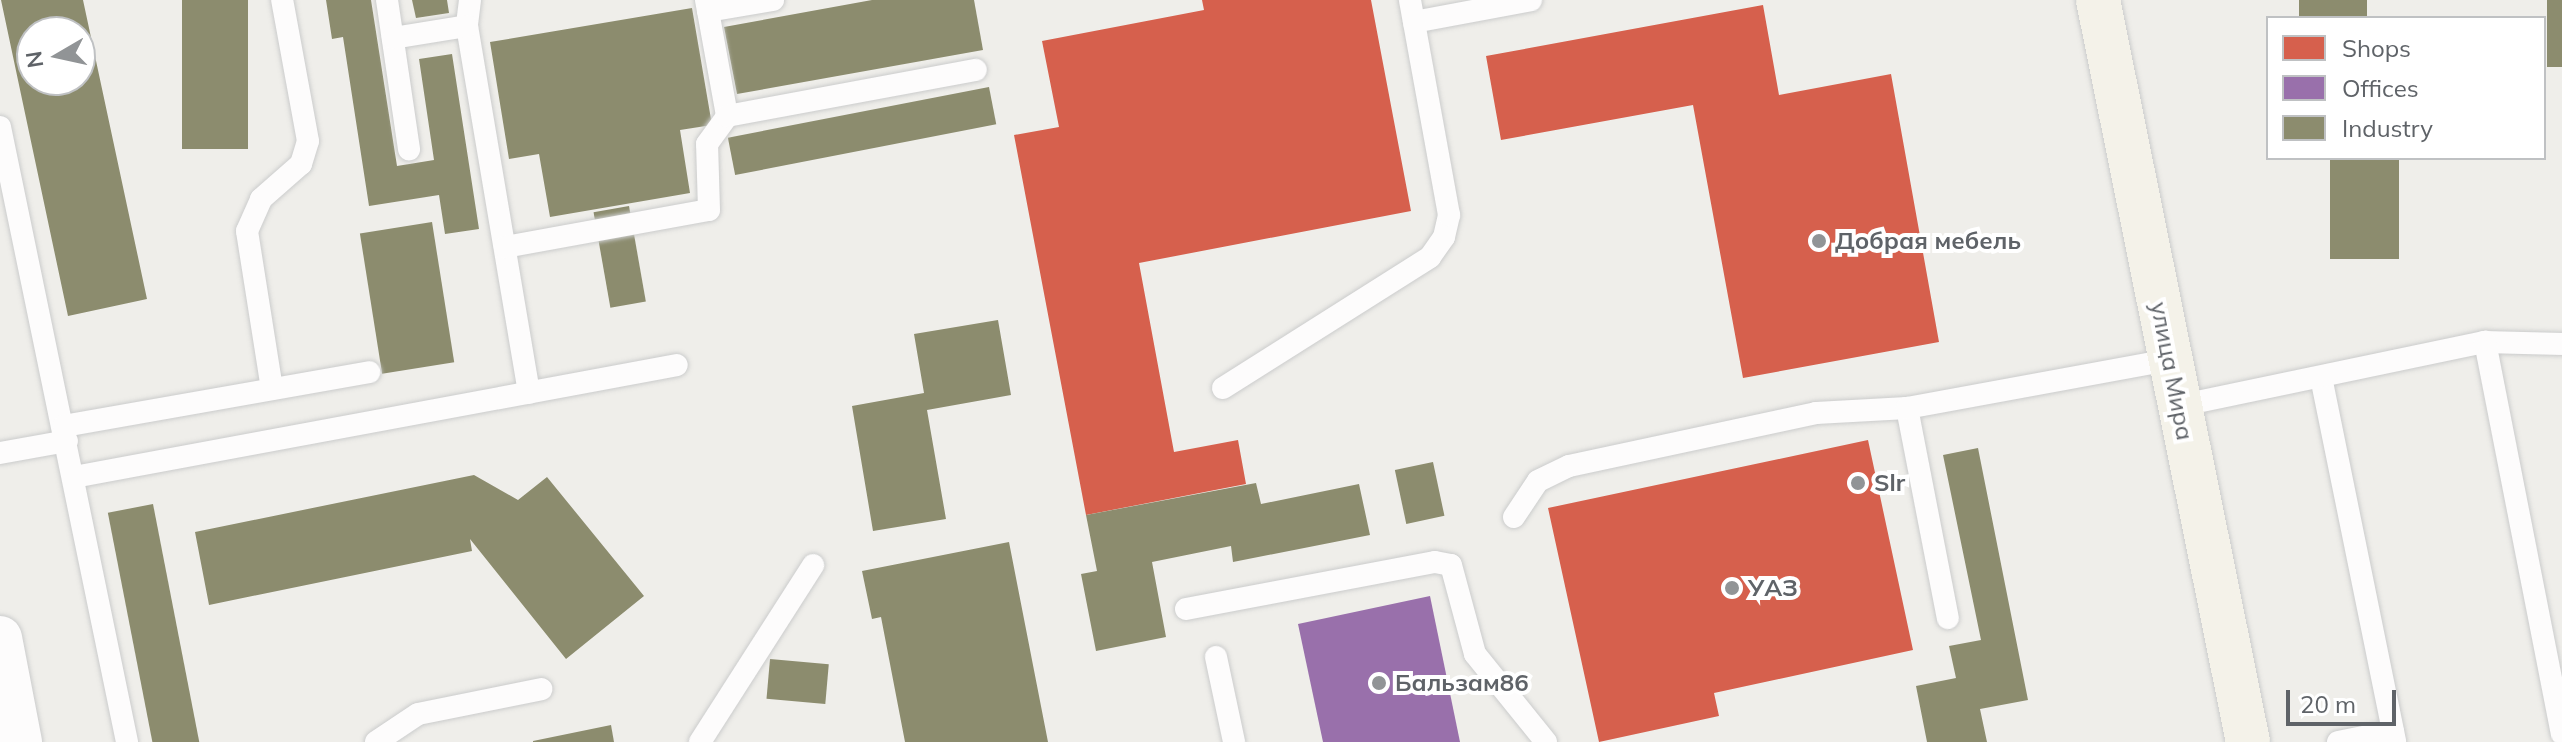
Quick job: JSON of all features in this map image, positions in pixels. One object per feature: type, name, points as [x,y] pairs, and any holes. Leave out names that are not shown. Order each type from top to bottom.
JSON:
[{"type":"main road","name":"улица Мира","points":[[2098,0],[2248,742]]},
{"type":"main road","points":[[0,638],[20,742]]},
{"type":"lane","points":[[272,389],[247,231],[261,199],[301,164],[308,141],[282,0]]},
{"type":"lane","points":[[387,0],[409,149]]},
{"type":"lane","points":[[470,0],[467,26],[529,393]]},
{"type":"lane","points":[[727,116],[707,6],[773,0]]},
{"type":"lane","points":[[1223,388],[1430,257],[1444,237],[1449,215],[1412,11],[1531,0]]},
{"type":"lane","points":[[393,38],[467,26]]},
{"type":"lane","points":[[505,247],[709,210],[707,144],[727,116],[976,70]]},
{"type":"lane","points":[[0,127],[66,433],[127,742]]},
{"type":"lane","points":[[2178,406],[2485,342],[2562,344]]},
{"type":"lane","points":[[2485,342],[2562,734]]},
{"type":"lane","points":[[1514,517],[1538,481],[1569,466],[1816,413],[1907,408],[2169,360]]},
{"type":"lane","points":[[74,477],[677,365]]},
{"type":"lane","points":[[0,453],[66,433],[272,389],[369,372]]},
{"type":"lane","points":[[2321,377],[2394,736],[2338,742]]},
{"type":"lane","points":[[1907,408],[1948,618]]},
{"type":"lane","points":[[1186,609],[1435,562],[1451,565],[1475,654],[1546,742]]},
{"type":"lane","points":[[700,742],[813,565]]},
{"type":"lane","points":[[1216,657],[1234,742]]},
{"type":"lane","points":[[376,742],[418,714],[542,689]]},
{"type":"building: Shops","points":[[1202,0],[1371,0],[1411,211],[1139,263],[1174,452],[1238,440],[1246,484],[1086,515],[1014,135],[1059,127],[1042,41],[1204,10]]},
{"type":"building: Shops","name":"Добрая мебель","points":[[1763,5],[1779,95],[1891,74],[1939,342],[1743,378],[1693,105],[1501,140],[1486,56]]},
{"type":"building: Shops","points":[[1868,440],[1913,650],[1714,693],[1719,716],[1599,742],[1548,508]]},
{"type":"building: Offices","name":"Бальзам86","points":[[1430,596],[1460,742],[1323,742],[1298,624]]},
{"type":"building: Industry","points":[[1,0],[83,0],[86,16],[16,16],[16,71]]},
{"type":"building: Industry","points":[[182,0],[248,0],[248,149],[182,149]]},
{"type":"building: Industry","points":[[326,0],[371,0],[397,166],[434,160],[419,59],[452,54],[479,229],[445,234],[439,195],[369,206],[343,37],[332,39]]},
{"type":"building: Industry","points":[[412,0],[447,0],[449,13],[416,18]]},
{"type":"building: Industry","points":[[872,0],[974,0],[983,50],[737,94],[724,27]]},
{"type":"building: Industry","points":[[2299,0],[2367,0],[2367,16],[2299,16]]},
{"type":"building: Industry","points":[[2547,0],[2562,0],[2562,67],[2547,67]]},
{"type":"building: Industry","points":[[692,8],[712,125],[680,130],[690,193],[550,217],[539,154],[509,159],[490,42]]},
{"type":"building: Industry","points":[[96,61],[147,299],[68,316],[21,96],[96,96]]},
{"type":"building: Industry","points":[[989,87],[996,124],[735,175],[728,138]]},
{"type":"building: Industry","points":[[2330,160],[2399,160],[2399,259],[2330,259]]},
{"type":"building: Industry","points":[[629,206],[646,302],[610,308],[594,212]]},
{"type":"building: Industry","points":[[432,222],[454,362],[382,374],[360,233]]},
{"type":"building: Industry","points":[[998,320],[1011,395],[927,410],[946,519],[873,531],[852,406],[924,393],[914,334]]},
{"type":"building: Industry","points":[[1978,448],[2028,700],[1980,709],[1987,742],[1927,742],[1916,686],[1956,678],[1949,646],[1981,640],[1943,455]]},
{"type":"building: Industry","points":[[1433,462],[1444,516],[1406,524],[1395,470]]},
{"type":"building: Industry","points":[[474,475],[518,500],[547,477],[644,596],[566,659],[470,539],[472,551],[209,605],[195,532]]},
{"type":"building: Industry","points":[[1256,483],[1261,504],[1359,484],[1370,535],[1233,562],[1231,546],[1152,562],[1166,637],[1096,651],[1081,574],[1097,571],[1086,515]]},
{"type":"building: Industry","points":[[153,504],[199,742],[152,742],[108,513]]},
{"type":"building: Industry","points":[[1009,542],[1048,742],[905,742],[881,617],[872,619],[862,571]]},
{"type":"building: Industry","points":[[770,659],[829,664],[825,704],[767,699]]},
{"type":"building: Industry","points":[[611,725],[614,742],[533,742],[533,741]]},
{"type":"place","name":"Добрая мебель","points":[[1819,241]]},
{"type":"place","name":"Slr","points":[[1858,483]]},
{"type":"place","name":"УАЗ","points":[[1732,588]]},
{"type":"place","name":"Бальзам86","points":[[1379,683]]}]
